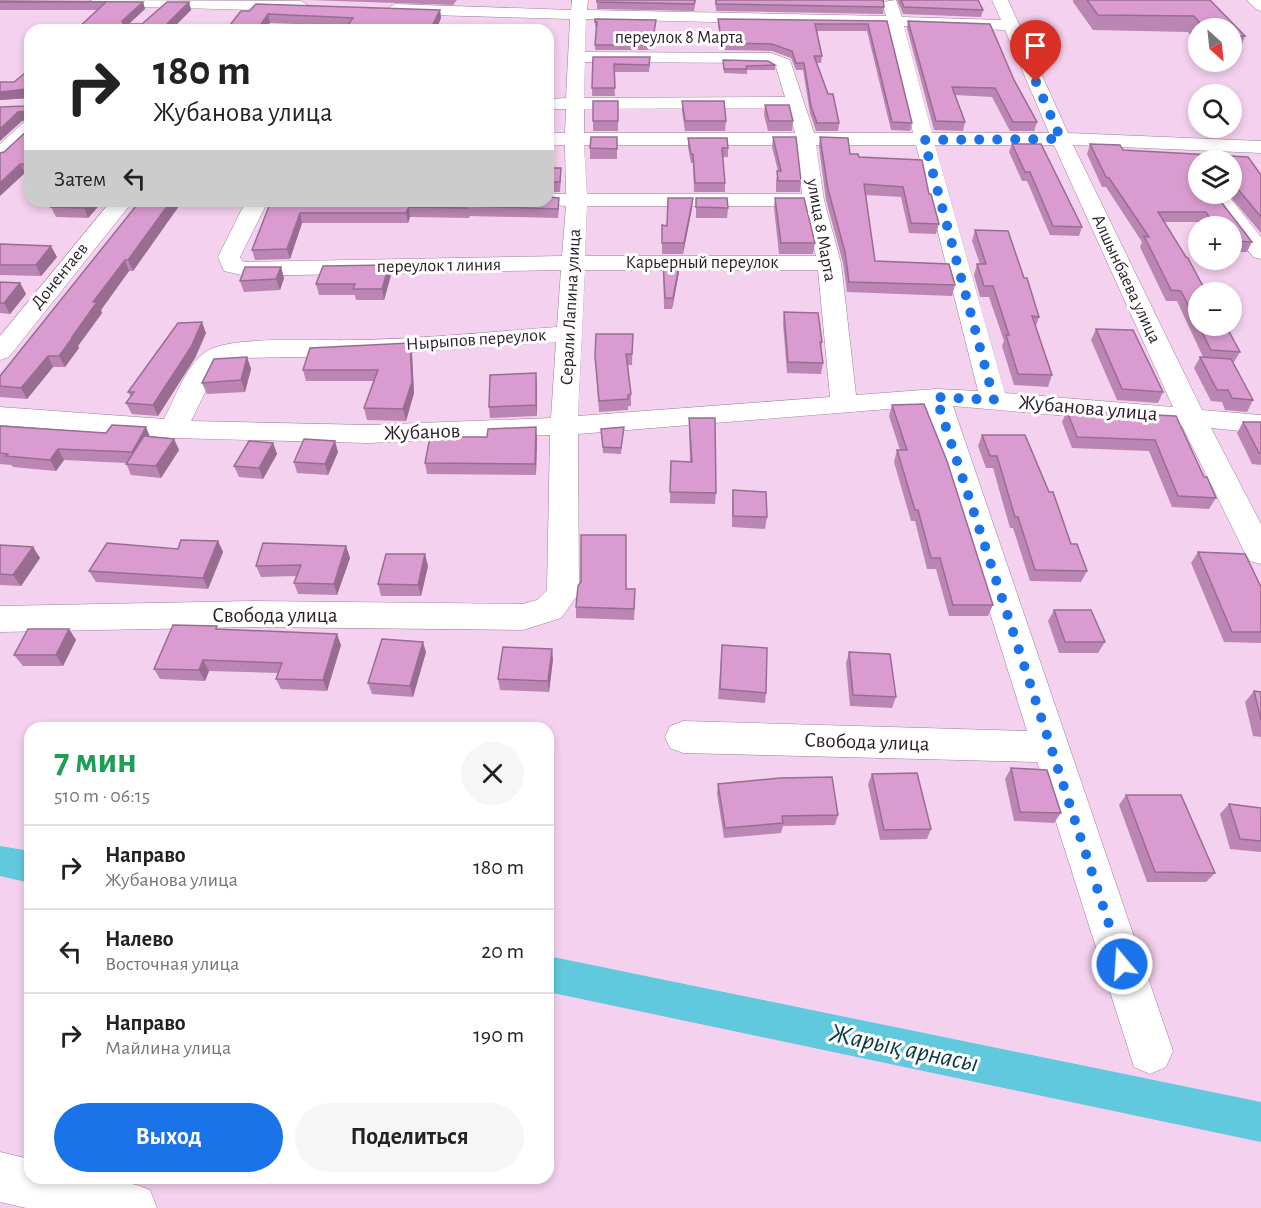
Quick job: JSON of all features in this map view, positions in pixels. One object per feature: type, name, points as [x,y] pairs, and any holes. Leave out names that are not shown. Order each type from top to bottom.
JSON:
[{"type":"street","points":[[889,0],[994,400]]},
{"type":"street","name":"Алшынбаева улица","points":[[1000,0],[1061,139],[1190,417],[1257,538]]},
{"type":"street","points":[[1255,0],[1261,6]]},
{"type":"street","points":[[82,1],[321,6]]},
{"type":"street","points":[[149,16],[166,1]]},
{"type":"street","points":[[286,22],[298,5]]},
{"type":"street","points":[[379,9],[579,8],[1011,25]]},
{"type":"street","name":"Серали Лапина улица","points":[[549,609],[562,593],[564,426],[578,201],[574,138],[579,8]]},
{"type":"street","name":"переулок 8 Марта","points":[[577,57],[771,58],[780,60]]},
{"type":"street","name":"улица 8 Марта","points":[[780,60],[784,64],[806,139],[813,200],[829,263],[844,404]]},
{"type":"street","points":[[554,104],[796,102]]},
{"type":"street","points":[[0,155],[24,133]]},
{"type":"street","points":[[554,139],[1061,139],[1261,147]]},
{"type":"street","points":[[1177,143],[1188,158]]},
{"type":"street","points":[[554,200],[813,200]]},
{"type":"street","points":[[1224,204],[1261,252]]},
{"type":"street","name":"Донентаев","points":[[0,352],[117,207]]},
{"type":"street","name":"переулок 1 линия","points":[[254,207],[230,257],[232,266],[246,269],[575,263]]},
{"type":"street","name":"Карьерный переулок","points":[[575,263],[829,263]]},
{"type":"street","points":[[21,284],[53,285]]},
{"type":"street","name":"Нырыпов переулок","points":[[173,429],[206,364],[221,354],[243,350],[355,348],[571,334]]},
{"type":"street","points":[[936,397],[1150,1051]]},
{"type":"street","name":"Жубанова улица","points":[[844,404],[936,397],[994,400],[1261,424]]},
{"type":"street","name":"Жубанов","points":[[0,416],[173,429],[368,434],[564,426],[844,404]]},
{"type":"street","name":"Свобода улица","points":[[0,619],[252,614],[523,617],[549,609]]},
{"type":"street","name":"Свобода улица","points":[[683,737],[1050,747]]},
{"type":"street","points":[[0,1177],[24,1183]]},
{"type":"street","points":[[30,1184],[132,1208]]},
{"type":"building","points":[[597,0],[695,0],[694,4],[597,2]]},
{"type":"building","points":[[716,0],[883,0],[884,7],[716,4]]},
{"type":"building","points":[[901,0],[978,0],[983,10],[904,7]]},
{"type":"building","points":[[1087,0],[1210,0],[1228,18],[1196,18],[1194,16],[1098,15]]},
{"type":"building","points":[[0,1],[143,2],[122,21],[123,24],[82,24],[106,2]]},
{"type":"building","points":[[167,2],[189,2],[167,24],[142,24]]},
{"type":"building","points":[[256,4],[440,10],[433,24],[348,24],[353,18],[268,14],[261,24],[231,24],[241,11],[249,11]]},
{"type":"building","points":[[595,19],[656,20],[652,45],[595,45],[597,22]]},
{"type":"building","points":[[718,19],[887,21],[912,123],[892,122],[868,24],[815,24],[822,56],[814,56],[828,94],[833,94],[839,123],[817,123],[811,106],[804,63],[796,63],[792,51],[772,44],[722,43]]},
{"type":"building","points":[[908,21],[990,24],[1014,80],[1037,122],[1013,122],[995,88],[952,87],[965,122],[936,121]]},
{"type":"building","points":[[593,57],[650,57],[649,65],[614,64],[615,88],[592,88]]},
{"type":"building","points":[[723,60],[768,61],[775,65],[724,69]]},
{"type":"building","points":[[24,74],[24,89],[0,92],[0,82],[14,82]]},
{"type":"building","points":[[593,101],[618,101],[618,121],[593,121]]},
{"type":"building","points":[[682,101],[724,101],[726,121],[685,121]]},
{"type":"building","points":[[765,105],[789,105],[793,121],[769,121]]},
{"type":"building","points":[[24,106],[24,111],[18,112],[0,129],[0,107]]},
{"type":"building","points":[[24,134],[24,164],[20,164],[0,183],[0,153]]},
{"type":"building","points":[[591,137],[617,137],[617,149],[590,148]]},
{"type":"building","points":[[773,137],[796,137],[801,181],[778,181],[777,171],[781,171]]},
{"type":"building","points":[[820,137],[848,138],[850,154],[858,154],[859,157],[922,160],[929,194],[931,194],[939,224],[911,223],[903,187],[864,184],[875,261],[949,264],[955,285],[849,282],[845,252],[828,189]]},
{"type":"building","points":[[688,138],[727,138],[728,148],[722,148],[725,183],[695,183],[693,154],[691,154]]},
{"type":"building","points":[[1012,144],[1041,144],[1082,227],[1053,226],[1030,172],[1025,172]]},
{"type":"building","points":[[1090,144],[1120,145],[1123,150],[1188,154],[1188,204],[1223,204],[1232,216],[1209,216],[1206,212],[1158,212],[1188,258],[1188,270],[1194,270],[1201,282],[1188,282],[1188,305],[1181,291],[1171,290],[1144,236],[1149,237],[1109,178],[1106,177]]},
{"type":"building","points":[[1242,157],[1248,157],[1261,175],[1261,217],[1242,194]]},
{"type":"building","points":[[554,168],[561,168],[560,182],[554,182]]},
{"type":"building","points":[[554,198],[559,198],[558,209],[498,207],[554,207]]},
{"type":"building","points":[[668,198],[693,198],[684,243],[662,243],[662,225],[667,226]]},
{"type":"building","points":[[696,198],[727,198],[728,208],[696,207]]},
{"type":"building","points":[[775,198],[804,198],[815,243],[781,243]]},
{"type":"building","points":[[135,207],[167,207],[128,260],[125,260],[93,302],[97,302],[59,356],[48,356],[21,388],[0,386],[0,376]]},
{"type":"building","points":[[269,207],[409,207],[406,213],[300,213],[287,249],[252,250]]},
{"type":"building","points":[[409,207],[468,207],[468,208]]},
{"type":"building","points":[[1242,229],[1252,242],[1242,242]]},
{"type":"building","points":[[975,230],[1008,231],[1024,278],[1027,278],[1039,317],[1032,316],[1052,375],[1018,374],[1006,335],[1009,335],[993,286],[984,286],[977,264],[986,264]]},
{"type":"building","points":[[0,244],[51,246],[36,265],[0,265]]},
{"type":"building","points":[[663,261],[680,261],[673,298],[665,298]]},
{"type":"building","points":[[389,265],[382,289],[353,289],[355,284],[316,284],[323,266]]},
{"type":"building","points":[[245,267],[281,267],[276,279],[240,281]]},
{"type":"building","points":[[0,282],[20,283],[4,303],[0,303]]},
{"type":"building","points":[[784,312],[818,313],[823,363],[788,362]]},
{"type":"building","points":[[202,322],[191,347],[153,405],[126,403],[134,392],[128,392],[178,323]]},
{"type":"building","points":[[1096,329],[1133,330],[1163,392],[1122,389]]},
{"type":"building","points":[[596,334],[633,334],[632,354],[626,354],[631,394],[628,395],[628,399],[599,401],[595,356]]},
{"type":"building","points":[[1204,336],[1231,336],[1240,352],[1211,350]]},
{"type":"building","points":[[410,343],[412,382],[403,409],[364,408],[378,370],[303,370],[310,348]]},
{"type":"building","points":[[247,357],[241,380],[202,383],[214,359]]},
{"type":"building","points":[[1200,357],[1231,359],[1253,400],[1232,398],[1228,390],[1217,390]]},
{"type":"building","points":[[536,373],[536,405],[489,407],[490,375]]},
{"type":"building","points":[[924,404],[947,461],[993,605],[953,605],[940,558],[931,558],[918,510],[915,510],[897,450],[907,450],[892,405]]},
{"type":"building","points":[[1067,411],[1176,416],[1216,498],[1178,496],[1155,440],[1077,437]]},
{"type":"building","points":[[689,418],[715,418],[716,493],[670,492],[671,461],[692,462]]},
{"type":"building","points":[[1243,422],[1261,422],[1261,453],[1259,453]]},
{"type":"building","points":[[112,425],[146,427],[132,452],[58,449],[50,460],[6,456],[8,454],[0,453],[0,426],[106,433]]},
{"type":"building","points":[[536,427],[535,464],[425,463],[430,437],[487,437],[488,429]]},
{"type":"building","points":[[624,427],[621,448],[603,447],[601,429]]},
{"type":"building","points":[[982,435],[1025,435],[1049,492],[1053,492],[1071,544],[1077,544],[1087,571],[1035,570],[1018,517],[1015,517],[997,456],[990,456]]},
{"type":"building","points":[[144,436],[174,439],[156,466],[126,464]]},
{"type":"building","points":[[304,439],[335,441],[325,464],[294,462]]},
{"type":"building","points":[[249,441],[273,443],[259,468],[234,466]]},
{"type":"building","points":[[733,490],[766,492],[767,517],[733,516]]},
{"type":"building","points":[[581,535],[626,535],[626,589],[635,589],[634,609],[576,607],[578,586],[581,582]]},
{"type":"building","points":[[181,540],[218,541],[203,578],[89,571],[107,543],[178,549]]},
{"type":"building","points":[[263,543],[346,546],[334,584],[294,583],[301,565],[256,566]]},
{"type":"building","points":[[0,545],[33,547],[13,575],[0,574]]},
{"type":"building","points":[[1198,552],[1245,554],[1261,587],[1261,632],[1232,632]]},
{"type":"building","points":[[386,554],[425,554],[418,585],[378,584]]},
{"type":"building","points":[[1054,610],[1091,610],[1105,642],[1065,642]]},
{"type":"building","points":[[173,625],[337,634],[323,680],[276,679],[282,663],[203,660],[199,670],[154,669]]},
{"type":"building","points":[[28,629],[69,629],[56,655],[14,655]]},
{"type":"building","points":[[382,639],[423,642],[410,686],[368,683]]},
{"type":"building","points":[[722,645],[767,648],[766,693],[720,689]]},
{"type":"building","points":[[503,647],[552,649],[548,681],[498,679]]},
{"type":"building","points":[[849,652],[890,654],[896,697],[853,695]]},
{"type":"building","points":[[1254,691],[1261,692],[1261,720]]},
{"type":"building","points":[[1011,768],[1047,770],[1061,813],[1020,812]]},
{"type":"building","points":[[917,773],[931,829],[884,830],[872,774]]},
{"type":"building","points":[[832,777],[838,815],[782,816],[783,823],[725,828],[718,784],[780,778]]},
{"type":"building","points":[[1126,795],[1181,795],[1215,873],[1155,872]]},
{"type":"building","points":[[1229,804],[1261,808],[1261,841],[1240,839]]},
{"type":"waterway","name":"Жарық арнасы","points":[[0,861],[24,866]]},
{"type":"waterway","name":"Жарық арнасы","points":[[554,975],[1261,1122]]},
{"type":"route","points":[[1036,82],[1061,139],[924,140],[994,400],[936,397],[1122,964]]}]
